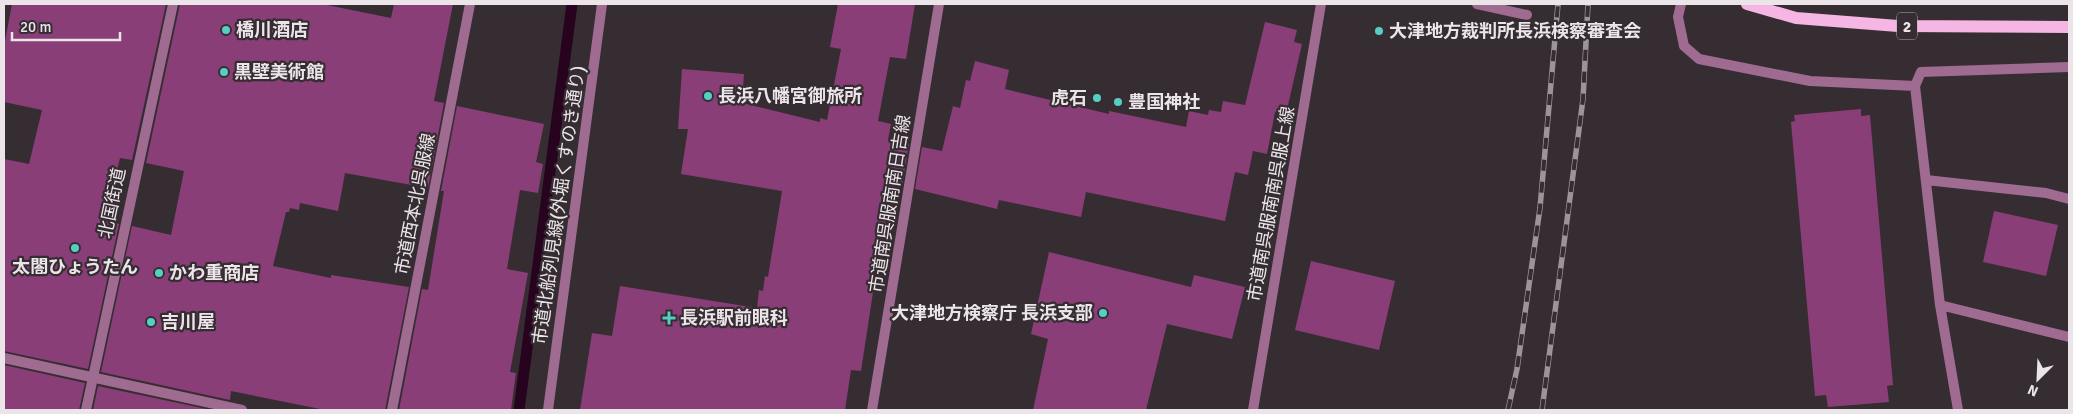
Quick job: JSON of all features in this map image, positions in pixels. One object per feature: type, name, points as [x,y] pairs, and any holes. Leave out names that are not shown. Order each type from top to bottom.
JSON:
[{"type":"main road","name":"2","points":[[1747,4],[1796,18],[1888,25],[2069,27]]},
{"type":"street","name":"北国街道","points":[[86,410],[91,376],[173,4]]},
{"type":"street","name":"市道西本北呉服線","points":[[392,410],[470,4]]},
{"type":"street","name":"市道北船列見線(外堀くすのき通り)","points":[[548,410],[602,4]]},
{"type":"street","name":"市道南呉服南南日吉線","points":[[872,410],[939,4]]},
{"type":"street","name":"市道南呉服南南呉服上線","points":[[1253,410],[1321,4]]},
{"type":"street","points":[[1477,4],[1527,15]]},
{"type":"street","points":[[1682,4],[1678,17],[1684,46],[1698,59],[1810,81],[1915,86]]},
{"type":"street","points":[[1958,410],[1940,305],[1915,86],[1921,72],[2069,67]]},
{"type":"street","points":[[1926,180],[2046,193],[2069,199]]},
{"type":"street","points":[[1940,305],[2069,337]]},
{"type":"street","points":[[4,358],[242,410]]},
{"type":"building","points":[[12,4],[166,4],[132,160],[120,158],[105,221],[119,224],[88,369],[4,351],[4,159],[29,164],[42,110],[4,102],[4,46]]},
{"type":"building","points":[[180,4],[322,4],[391,18],[394,4],[453,4],[434,101],[444,103],[428,188],[345,173],[338,211],[300,203],[299,210],[290,208],[289,212],[286,212],[273,266],[331,278],[331,275],[409,287],[385,410],[325,410],[231,391],[230,400],[101,372],[132,226],[171,235],[184,171],[146,163]]},
{"type":"building","points":[[838,4],[915,4],[906,59],[890,57],[878,121],[891,124],[888,140],[909,144],[902,185],[891,183],[880,266],[877,266],[861,371],[851,370],[845,410],[580,410],[592,333],[612,336],[620,286],[757,308],[759,290],[763,291],[765,276],[768,277],[782,191],[681,174],[688,129],[678,129],[682,69],[744,74],[742,103],[820,122],[820,118],[827,120],[841,49],[830,47]]},
{"type":"building","points":[[1265,22],[1297,30],[1294,42],[1302,44],[1286,114],[1275,112],[1267,154],[1253,151],[1248,175],[1235,172],[1225,221],[1086,192],[1081,217],[999,200],[997,209],[915,189],[922,147],[942,151],[953,106],[960,108],[966,80],[970,81],[975,61],[1009,70],[1005,89],[1109,114],[1109,111],[1186,127],[1189,111],[1208,115],[1209,110],[1221,112],[1223,101],[1245,105]]},
{"type":"building","points":[[457,106],[544,124],[536,162],[543,164],[538,193],[520,190],[507,269],[528,273],[510,372],[516,373],[511,410],[399,410],[422,289],[428,290],[444,191],[441,191]]},
{"type":"building","points":[[1861,109],[1861,116],[1870,115],[1893,385],[1887,386],[1889,402],[1828,407],[1826,395],[1815,396],[1791,122],[1795,121],[1794,115]]},
{"type":"building","points":[[1994,211],[2058,225],[2046,276],[1983,262]]},
{"type":"building","points":[[1049,252],[1191,287],[1194,275],[1245,287],[1232,339],[1167,324],[1146,410],[1033,410],[1048,339],[1031,334]]},
{"type":"building","points":[[1311,261],[1395,281],[1379,350],[1295,330]]},
{"type":"building","points":[[4,365],[85,383],[79,410],[4,410]]},
{"type":"building","points":[[98,386],[211,410],[93,410]]},
{"type":"waterway","points":[[519,410],[572,4]]},
{"type":"railway","points":[[1508,410],[1517,369],[1540,208],[1558,4]]},
{"type":"railway","points":[[1542,410],[1583,99],[1588,4]]},
{"type":"place","name":"橋川酒店","points":[[226,30]]},
{"type":"place","name":"大津地方裁判所長浜検察審査会","points":[[1379,31]]},
{"type":"place","name":"黒壁美術館","points":[[224,72]]},
{"type":"place","name":"長浜八幡宮御旅所","points":[[708,96]]},
{"type":"place","name":"虎石","points":[[1097,98]]},
{"type":"place","name":"豊国神社","points":[[1118,102]]},
{"type":"place","name":"太閤ひょうたん","points":[[75,248]]},
{"type":"place","name":"かわ重商店","points":[[159,273]]},
{"type":"place","name":"大津地方検察庁 長浜支部","points":[[1103,313]]},
{"type":"place","name":"長浜駅前眼科","points":[[669,318]]},
{"type":"place","name":"吉川屋","points":[[151,322]]}]
